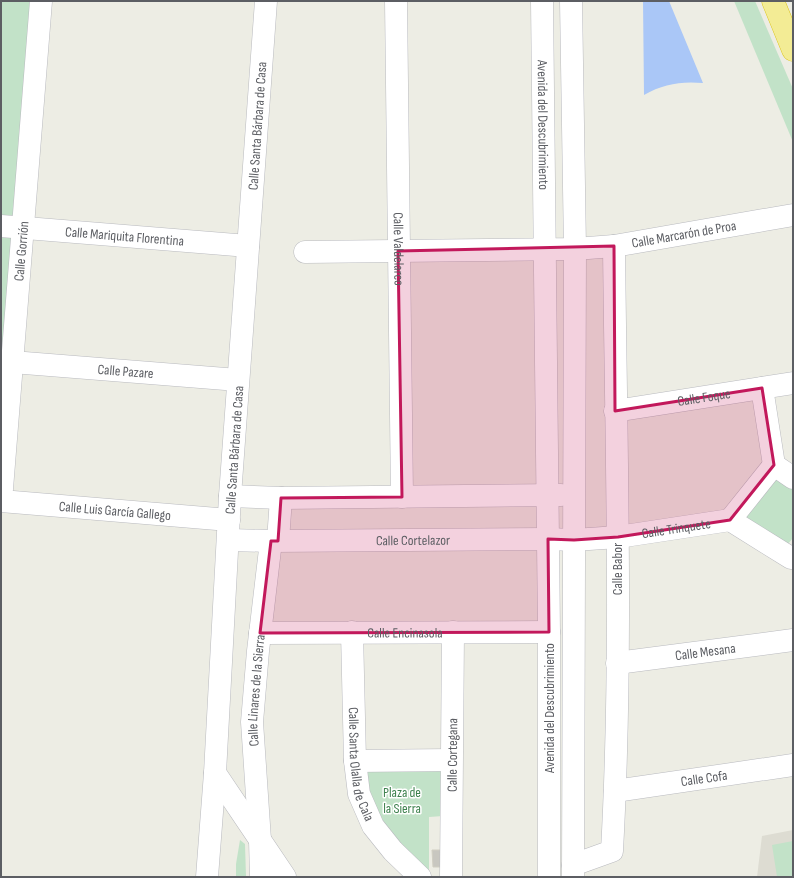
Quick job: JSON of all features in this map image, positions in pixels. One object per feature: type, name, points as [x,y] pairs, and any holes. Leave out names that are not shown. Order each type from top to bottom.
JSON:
[{"type":"highway","points":[[773,1],[793,50]]},
{"type":"street","name":"Calle Gorrión","points":[[1,501],[41,1]]},
{"type":"street","name":"Calle Santa Bárbara de Casa","points":[[207,877],[215,773],[230,496],[266,1]]},
{"type":"street","name":"Calle Valdelarco","points":[[396,1],[402,497]]},
{"type":"street","name":"Avenida del Descubrimiento","points":[[542,1],[548,495],[549,877]]},
{"type":"street","name":"Avenida del Descubrimiento","points":[[571,1],[575,249],[573,871]]},
{"type":"street","name":"Calle Marcarón de Proa","points":[[575,249],[614,246],[793,214]]},
{"type":"street","name":"Calle Mariquita Florentina","points":[[1,226],[248,246]]},
{"type":"street","name":"Calle Babor","points":[[573,871],[612,851],[615,791],[618,536],[615,411],[614,246]]},
{"type":"street","points":[[305,252],[575,249]]},
{"type":"street","name":"Calle Pazare","points":[[12,362],[238,380]]},
{"type":"street","name":"Calle Foque","points":[[615,411],[793,383]]},
{"type":"street","points":[[762,388],[774,465],[793,478]]},
{"type":"street","name":"Calle Trinquete","points":[[730,520],[774,465]]},
{"type":"street","points":[[230,496],[280,498],[574,494]]},
{"type":"street","points":[[275,541],[280,498]]},
{"type":"street","name":"Calle Luis García Gallego","points":[[1,501],[229,530]]},
{"type":"street","name":"Calle Trinquete","points":[[574,540],[618,536],[730,520],[792,562]]},
{"type":"street","name":"Calle Cortelazor","points":[[229,530],[275,541],[548,539]]},
{"type":"street","points":[[548,539],[574,540]]},
{"type":"street","name":"Calle Linares de la Sierra","points":[[261,877],[252,722],[260,633],[275,541]]},
{"type":"street","name":"Calle Santa Olalla de Cala","points":[[352,632],[355,761],[359,794],[373,826],[393,851],[420,877]]},
{"type":"street","name":"Calle Cortegana","points":[[451,877],[453,632]]},
{"type":"street","name":"Calle Encinasola","points":[[260,633],[549,632]]},
{"type":"street","name":"Calle Mesana","points":[[617,663],[793,640]]},
{"type":"street","points":[[355,761],[451,760]]},
{"type":"street","name":"Calle Cofa","points":[[615,791],[793,765]]},
{"type":"street","points":[[215,773],[285,877]]},
{"type":"highlighted area","points":[[614,246],[615,411],[762,388],[774,465],[730,520],[618,537],[574,540],[548,539],[549,632],[260,633],[271,541],[278,541],[281,498],[402,497],[398,251]]},
{"type":"shaded area","points":[[793,830],[793,877],[757,877],[762,836]]},
{"type":"green space","points":[[1,1],[34,1],[17,219],[1,217]]},
{"type":"green space","points":[[734,1],[755,1],[793,89],[793,142]]},
{"type":"green space","points":[[1,235],[15,236],[1,406]]},
{"type":"green space","points":[[777,477],[793,488],[793,538],[787,545],[745,518]]},
{"type":"green space","name":"Plaza de la Sierra","points":[[444,768],[443,816],[429,817],[429,873],[373,814],[362,769]]},
{"type":"green space","points":[[240,840],[245,844],[246,877],[236,877],[236,864]]},
{"type":"green space","points":[[793,841],[793,877],[777,877],[772,845]]},
{"type":"water","points":[[643,1],[669,1],[703,83],[687,82],[672,84],[658,88],[644,95]]},
{"type":"building","points":[[432,850],[445,850],[445,867],[433,867]]}]
